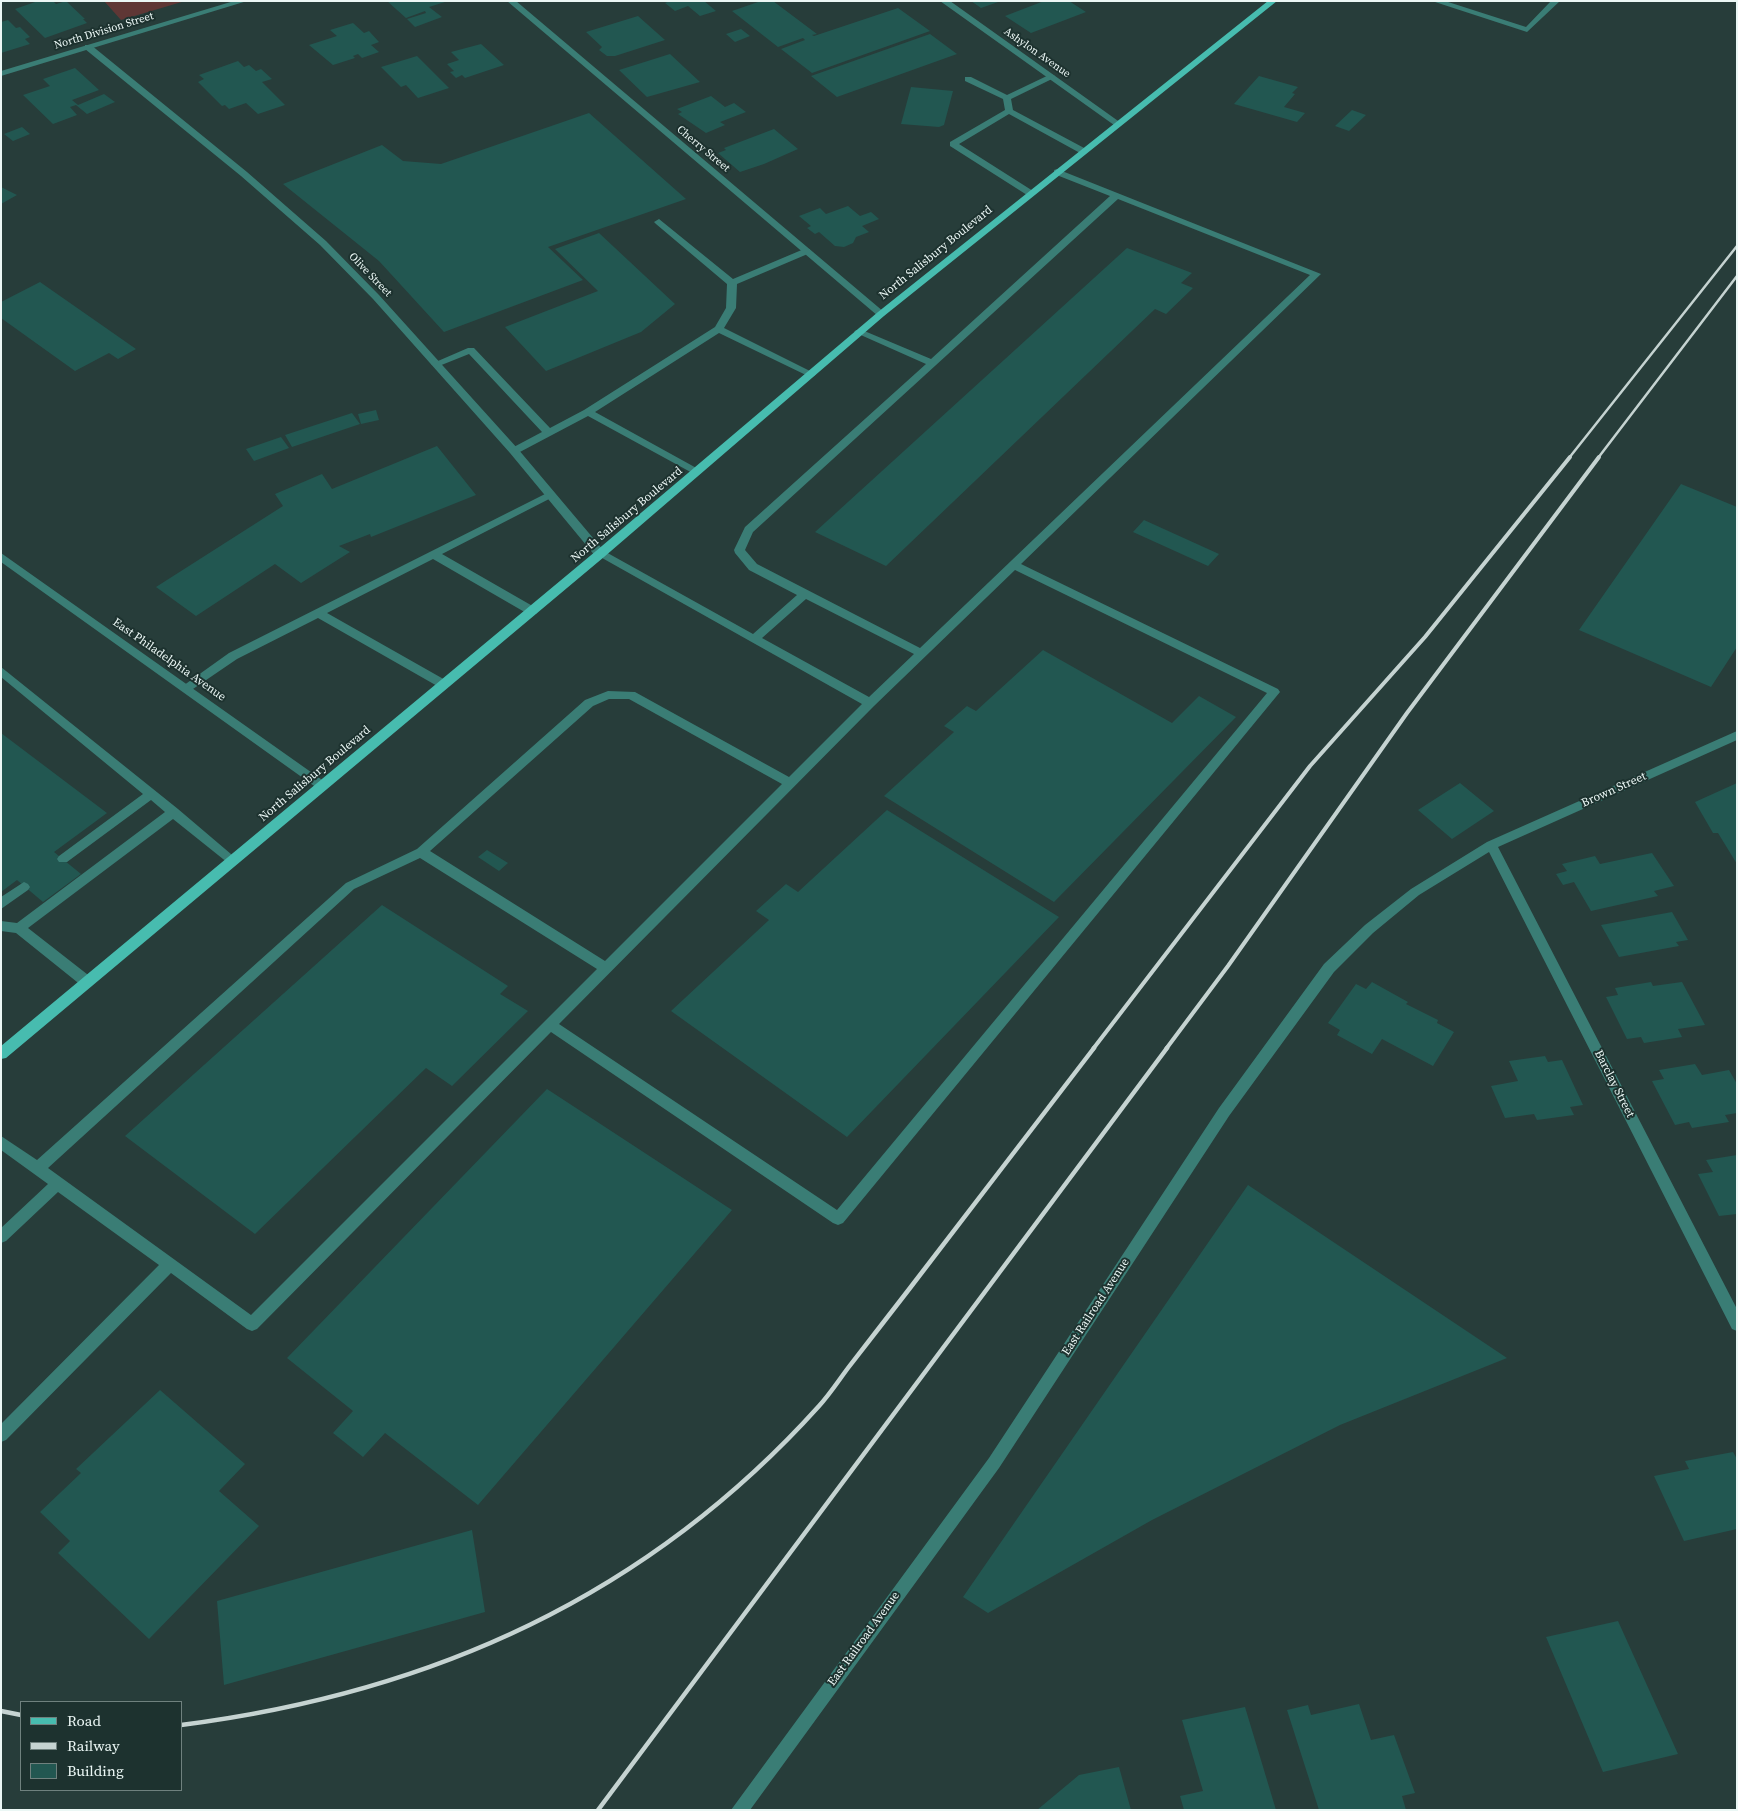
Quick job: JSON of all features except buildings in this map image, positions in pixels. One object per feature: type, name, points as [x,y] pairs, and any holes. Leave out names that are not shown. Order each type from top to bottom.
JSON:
[{"type":"main road","name":"North Salisbury Boulevard","points":[[1,1054],[600,554],[859,332],[1030,193],[1272,1]]},
{"type":"street","name":"North Division Street","points":[[1,74],[243,1]]},
{"type":"street","name":"Cherry Street","points":[[510,1],[881,314]]},
{"type":"street","name":"Ashylon Avenue","points":[[944,1],[1118,123]]},
{"type":"street","points":[[1436,1],[1527,30],[1556,1]]},
{"type":"street","name":"Olive Street","points":[[88,47],[244,174],[323,243],[376,297],[514,451],[600,554]]},
{"type":"street","points":[[1007,98],[1050,76]]},
{"type":"street","points":[[968,79],[1007,98]]},
{"type":"street","points":[[1007,98],[1009,111]]},
{"type":"street","points":[[1009,111],[1083,151]]},
{"type":"street","points":[[1009,111],[953,144],[1030,193]]},
{"type":"street","points":[[1,1142],[252,1324],[870,703],[1316,274],[1057,172]]},
{"type":"street","points":[[922,654],[753,567],[738,550],[749,530],[1117,195]]},
{"type":"street","points":[[659,222],[732,282]]},
{"type":"street","points":[[732,282],[807,251]]},
{"type":"street","points":[[514,451],[588,412],[719,329],[732,308],[732,282]]},
{"type":"street","points":[[719,329],[811,374]]},
{"type":"street","points":[[859,332],[933,363]]},
{"type":"street","points":[[436,364],[471,350],[549,432]]},
{"type":"street","points":[[588,412],[696,472]]},
{"type":"street","points":[[186,688],[233,656],[549,495]]},
{"type":"street","points":[[433,554],[532,611]]},
{"type":"street","points":[[600,554],[870,703]]},
{"type":"street","name":"East Philadelphia Avenue","points":[[1,557],[321,785]]},
{"type":"street","points":[[550,1025],[838,1219],[1274,692],[1015,565]]},
{"type":"street","points":[[754,639],[805,594]]},
{"type":"street","points":[[318,613],[443,684]]},
{"type":"street","points":[[1,671],[232,860]]},
{"type":"street","points":[[38,1168],[350,886],[420,852],[589,703],[608,695],[631,696],[791,783]]},
{"type":"street","name":"Brown Street","points":[[1491,845],[1737,735]]},
{"type":"street","points":[[63,859],[151,794]]},
{"type":"street","points":[[19,928],[174,812]]},
{"type":"street","name":"Barclay Street","points":[[1491,845],[1737,1324]]},
{"type":"street","name":"East Railroad Avenue","points":[[739,1810],[994,1463],[1224,1112],[1329,968],[1369,929],[1415,892],[1491,845]]},
{"type":"street","points":[[420,852],[606,968]]},
{"type":"street","points":[[1,904],[24,887]]},
{"type":"street","points":[[1,926],[19,928],[87,982]]},
{"type":"street","points":[[1,1237],[58,1183]]},
{"type":"street","points":[[1,1435],[170,1264]]},
{"type":"shaded area","points":[[104,1],[185,1],[121,20]]},
{"type":"railway","points":[[1569,458],[1737,246]]},
{"type":"railway","points":[[1598,458],[1737,276]]},
{"type":"railway","points":[[1093,1049],[1310,766],[1425,637],[1570,457]]},
{"type":"railway","points":[[1166,1049],[1228,966],[1407,713],[1599,457]]},
{"type":"railway","points":[[182,1725],[273,1710],[363,1688],[448,1660],[530,1625],[608,1582],[682,1531],[753,1473],[831,1392],[1094,1048]]},
{"type":"railway","points":[[598,1810],[1167,1048]]},
{"type":"railway","points":[[1,1711],[20,1715]]}]
